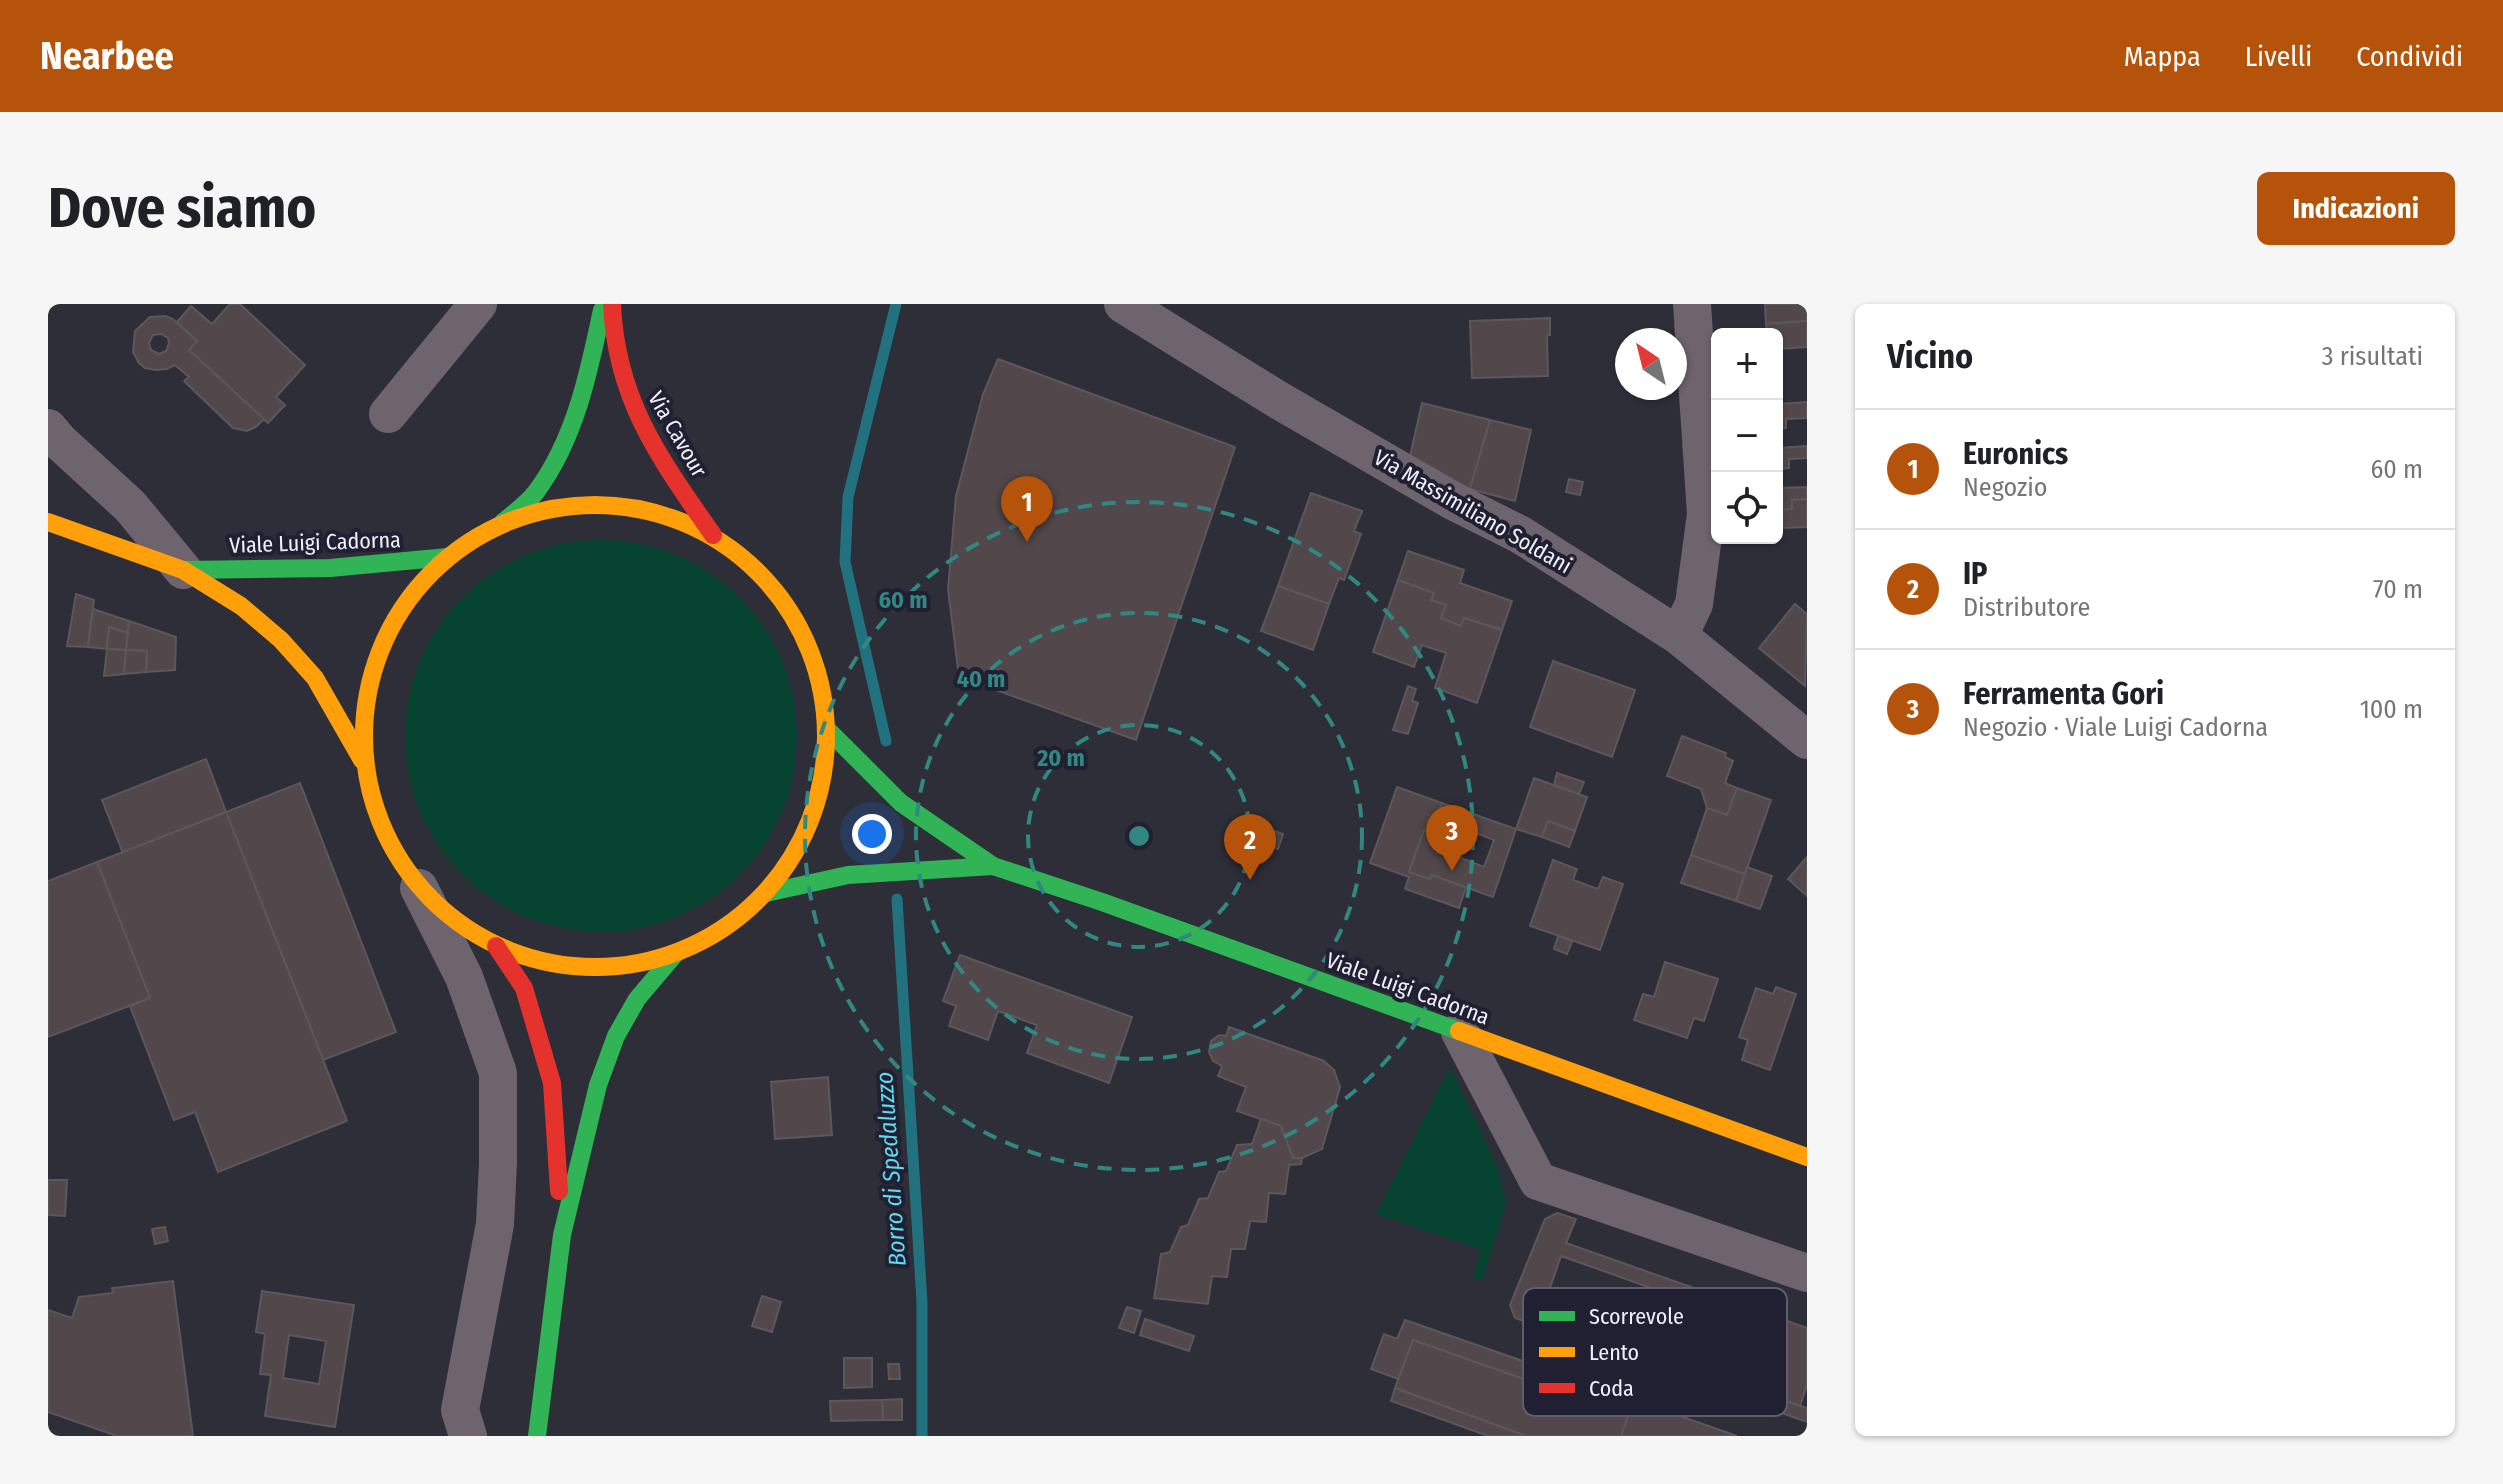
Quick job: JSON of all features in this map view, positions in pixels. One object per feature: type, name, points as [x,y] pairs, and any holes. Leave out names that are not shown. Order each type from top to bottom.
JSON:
[{"type":"main road","points":[[499,525],[552,508],[607,504],[662,513],[713,535],[759,571],[795,618],[819,672],[828,730],[821,789],[800,845],[766,893],[724,928],[676,953],[616,967],[555,964],[496,946],[455,921],[419,888],[383,831],[364,765],[364,707],[379,650],[407,599],[448,557],[499,525],[534,495],[559,454],[590,363],[603,304]]},
{"type":"main road","name":"Via Cavour","points":[[612,304],[611,332],[630,403],[667,468],[713,535]]},
{"type":"main road","name":"Viale Luigi Cadorna","points":[[48,522],[183,570],[241,606],[281,640],[315,678],[364,765]]},
{"type":"main road","name":"Viale Luigi Cadorna","points":[[183,570],[330,568],[448,557]]},
{"type":"main road","name":"Viale Luigi Cadorna","points":[[828,730],[901,803],[993,866],[1102,902],[1807,1157]]},
{"type":"main road","name":"Viale Luigi Cadorna","points":[[766,893],[848,875],[993,866]]},
{"type":"main road","points":[[496,946],[524,988],[552,1083],[562,1235]]},
{"type":"main road","points":[[537,1436],[562,1235],[598,1085],[616,1036],[637,999],[676,953]]},
{"type":"street","points":[[388,414],[478,304]]},
{"type":"street","name":"Via Massimiliano Soldani","points":[[1123,304],[1280,401],[1453,501],[1521,535],[1679,636],[1807,740]]},
{"type":"street","points":[[1679,636],[1694,604],[1706,514],[1692,304]]},
{"type":"street","points":[[48,428],[130,506],[183,570]]},
{"type":"street","points":[[419,888],[464,977],[498,1073],[495,1224],[460,1410],[468,1436]]},
{"type":"street","points":[[1460,1032],[1538,1181],[1807,1273]]},
{"type":"green space","points":[[601,540],[639,544],[676,555],[710,573],[740,597],[764,627],[782,661],[793,698],[797,736],[793,774],[782,811],[764,845],[740,875],[710,899],[676,917],[639,928],[601,932],[563,928],[526,917],[492,899],[462,875],[438,845],[420,811],[409,774],[405,736],[409,698],[420,661],[438,627],[462,597],[492,573],[526,555],[563,544]]},
{"type":"green space","points":[[1450,1067],[1499,1170],[1506,1204],[1482,1281],[1473,1278],[1480,1249],[1376,1214]]},
{"type":"building","points":[[230,304],[240,304],[305,365],[276,397],[285,405],[268,423],[189,350],[197,341],[177,322],[191,306],[212,324]]},
{"type":"building","points":[[1765,304],[1807,304],[1807,321],[1766,324]]},
{"type":"building","points":[[150,317],[173,319],[197,341],[189,350],[264,419],[247,431],[233,428],[184,381],[189,377],[175,365],[156,370],[139,363],[133,352],[135,331]],"holes":[[[161,334],[168,338],[166,351],[159,354],[151,350],[149,343],[153,335]]]},
{"type":"building","points":[[1550,318],[1550,335],[1547,335],[1548,376],[1472,378],[1470,321]]},
{"type":"building","points":[[1807,321],[1807,347],[1783,349],[1783,328],[1766,328],[1766,324]]},
{"type":"building","points":[[998,359],[1235,447],[1136,740],[959,677],[948,589],[956,496],[983,394]]},
{"type":"building","points":[[1807,402],[1807,418],[1786,419],[1786,428],[1783,428],[1783,404]]},
{"type":"building","points":[[1422,403],[1490,420],[1470,489],[1410,456]]},
{"type":"building","points":[[1490,420],[1531,430],[1515,501],[1470,489]]},
{"type":"building","points":[[1807,446],[1807,458],[1789,459],[1789,468],[1783,468],[1783,448]]},
{"type":"building","points":[[1569,479],[1583,482],[1580,495],[1566,492]]},
{"type":"building","points":[[1807,487],[1807,499],[1792,500],[1792,509],[1783,510],[1783,488]]},
{"type":"building","points":[[1311,493],[1362,511],[1354,531],[1361,534],[1344,580],[1339,578],[1329,604],[1278,586]]},
{"type":"building","points":[[1807,499],[1807,527],[1783,528],[1783,510],[1792,509],[1792,500]]},
{"type":"building","points":[[1408,551],[1464,570],[1460,583],[1512,601],[1502,630],[1464,618],[1461,626],[1441,618],[1446,605],[1431,600],[1434,593],[1398,580]]},
{"type":"building","points":[[1398,580],[1434,593],[1431,600],[1446,605],[1441,618],[1461,626],[1464,618],[1502,630],[1477,703],[1435,688],[1446,653],[1422,645],[1414,667],[1373,652]]},
{"type":"building","points":[[1278,586],[1329,604],[1313,650],[1261,631]]},
{"type":"building","points":[[76,594],[94,600],[88,647],[67,646]]},
{"type":"building","points":[[1795,604],[1807,614],[1805,686],[1759,648]]},
{"type":"building","points":[[93,609],[129,621],[128,633],[109,627],[107,649],[88,647]]},
{"type":"building","points":[[129,621],[176,637],[175,670],[146,672],[147,651],[126,650]]},
{"type":"building","points":[[109,627],[128,633],[126,650],[107,649]]},
{"type":"building","points":[[107,649],[126,650],[124,674],[104,676]]},
{"type":"building","points":[[126,650],[147,651],[146,672],[124,674]]},
{"type":"building","points":[[1553,661],[1635,690],[1612,757],[1530,727]]},
{"type":"building","points":[[1408,686],[1416,689],[1412,701],[1418,703],[1408,734],[1393,730]]},
{"type":"building","points":[[1682,736],[1726,753],[1725,757],[1733,761],[1725,783],[1737,788],[1727,815],[1707,808],[1701,789],[1667,776]]},
{"type":"building","points":[[206,759],[226,812],[123,853],[102,800]]},
{"type":"building","points":[[1557,773],[1584,782],[1579,794],[1554,785]]},
{"type":"building","points":[[1534,778],[1587,797],[1575,831],[1548,821],[1542,837],[1516,829]]},
{"type":"building","points":[[300,783],[396,1032],[323,1060],[226,812]]},
{"type":"building","points":[[1397,787],[1442,803],[1431,833],[1424,830],[1409,872],[1430,879],[1432,875],[1466,887],[1459,908],[1405,889],[1409,877],[1370,863]]},
{"type":"building","points":[[1737,788],[1771,800],[1745,874],[1691,855],[1707,808],[1727,815]]},
{"type":"building","points":[[1442,803],[1516,829],[1493,897],[1432,875],[1430,879],[1409,872],[1424,830],[1431,833]],"holes":[[[1461,827],[1494,840],[1484,867],[1451,854]]]},
{"type":"building","points":[[226,812],[347,1121],[218,1172],[195,1112],[174,1120],[130,1006],[150,998],[97,862]]},
{"type":"building","points":[[1548,821],[1575,831],[1569,847],[1542,837]]},
{"type":"building","points":[[1264,827],[1283,834],[1278,849],[1258,842]]},
{"type":"building","points":[[1691,855],[1745,874],[1736,901],[1681,883]]},
{"type":"building","points":[[1807,857],[1807,896],[1788,879]]},
{"type":"building","points":[[1553,860],[1577,869],[1573,880],[1598,889],[1603,877],[1623,884],[1600,950],[1530,926]]},
{"type":"building","points":[[97,862],[150,998],[48,1037],[48,881]]},
{"type":"building","points":[[1747,867],[1772,876],[1760,909],[1736,901]]},
{"type":"building","points":[[1558,936],[1572,941],[1567,954],[1554,949]]},
{"type":"building","points":[[960,955],[1132,1017],[1109,1083],[1027,1053],[1037,1025],[998,1011],[988,1040],[949,1026],[956,1006],[943,1001]]},
{"type":"building","points":[[1665,962],[1718,979],[1704,1021],[1694,1018],[1687,1038],[1634,1020],[1643,994],[1654,997]]},
{"type":"building","points":[[1776,987],[1796,994],[1770,1070],[1742,1060],[1748,1040],[1739,1037],[1756,988],[1773,994]]},
{"type":"building","points":[[1229,1027],[1324,1061],[1334,1070],[1340,1087],[1322,1149],[1302,1158],[1293,1158],[1281,1126],[1237,1111],[1246,1087],[1218,1076],[1222,1066],[1213,1061],[1209,1052],[1211,1041],[1219,1035],[1226,1036]]},
{"type":"building","points":[[828,1077],[832,1135],[775,1139],[771,1082]]},
{"type":"building","points":[[1261,1119],[1281,1126],[1293,1158],[1302,1158],[1301,1164],[1289,1165],[1285,1194],[1269,1193],[1266,1222],[1250,1221],[1245,1249],[1231,1249],[1227,1277],[1212,1276],[1208,1304],[1154,1298],[1161,1254],[1170,1252],[1181,1227],[1188,1225],[1199,1199],[1208,1198],[1219,1172],[1226,1171],[1237,1145],[1252,1144]]},
{"type":"building","points":[[48,1180],[67,1180],[65,1216],[48,1215]]},
{"type":"building","points":[[1557,1213],[1576,1219],[1566,1243],[1694,1288],[1651,1288],[1561,1256],[1550,1288],[1523,1288],[1523,1321],[1515,1318],[1510,1305],[1545,1219]]},
{"type":"building","points":[[165,1227],[168,1241],[155,1244],[152,1229]]},
{"type":"building","points":[[173,1281],[193,1436],[117,1436],[48,1412],[48,1310],[72,1318],[79,1297],[113,1293],[112,1288]]},
{"type":"building","points":[[262,1291],[354,1305],[335,1427],[265,1416],[271,1375],[260,1374],[265,1334],[256,1332]],"holes":[[[289,1335],[326,1341],[319,1384],[283,1378]]]},
{"type":"building","points":[[762,1296],[781,1302],[772,1332],[752,1326]]},
{"type":"building","points":[[1127,1307],[1141,1311],[1134,1333],[1119,1328]]},
{"type":"building","points":[[1145,1319],[1194,1336],[1189,1351],[1140,1335]]},
{"type":"building","points":[[1405,1320],[1523,1361],[1523,1379],[1413,1340],[1398,1379],[1371,1369],[1384,1334],[1397,1339]]},
{"type":"building","points":[[1787,1321],[1807,1328],[1807,1385],[1800,1406],[1787,1401]]},
{"type":"building","points":[[1413,1340],[1523,1379],[1523,1416],[1628,1416],[1621,1436],[1526,1436],[1395,1388]]},
{"type":"building","points":[[844,1358],[872,1358],[872,1387],[844,1388]]},
{"type":"building","points":[[888,1364],[899,1364],[900,1379],[889,1379]]},
{"type":"building","points":[[1395,1388],[1526,1436],[1488,1436],[1391,1401]]},
{"type":"building","points":[[902,1399],[902,1420],[883,1420],[882,1400]]},
{"type":"building","points":[[882,1400],[883,1420],[831,1421],[830,1401]]},
{"type":"building","points":[[1787,1401],[1807,1408],[1807,1422],[1787,1415]]},
{"type":"building","points":[[1628,1416],[1680,1416],[1737,1436],[1621,1436]]},
{"type":"waterway","name":"Borro di Spedaluzzo","points":[[886,741],[845,562],[848,497],[896,304]]},
{"type":"waterway","name":"Borro di Spedaluzzo","points":[[897,899],[922,1302],[922,1436]]},
{"type":"traffic: fast","points":[[503,522],[536,492],[561,450],[579,405],[602,310]]},
{"type":"traffic: fast","points":[[183,570],[330,568],[448,557]]},
{"type":"traffic: fast","points":[[828,730],[901,803],[993,866],[1102,902],[1459,1031]]},
{"type":"traffic: fast","points":[[766,893],[848,875],[993,866]]},
{"type":"traffic: fast","points":[[537,1436],[562,1235],[598,1085],[616,1036],[637,999],[676,953]]},
{"type":"traffic: slow","points":[[595,505],[640,509],[704,532],[742,557],[774,589],[799,627],[816,669],[822,691],[826,736],[822,781],[799,845],[774,883],[742,915],[704,940],[662,957],[640,963],[595,967],[550,963],[486,940],[448,915],[416,883],[391,845],[374,803],[368,781],[364,736],[368,691],[391,627],[416,589],[448,557],[486,532],[528,515],[550,509],[595,505]]},
{"type":"traffic: slow","points":[[48,522],[183,570],[241,606],[281,640],[315,678],[362,760]]},
{"type":"traffic: slow","points":[[1459,1031],[1807,1157]]},
{"type":"traffic: jam","points":[[612,304],[622,370],[644,427],[675,480],[713,535]]},
{"type":"traffic: jam","points":[[496,946],[524,988],[552,1083],[559,1191]]},
{"type":"place","name":"Euronics","points":[[1027,542]]},
{"type":"place","name":"Ferramenta Gori","points":[[1452,871]]},
{"type":"place","name":"IP","points":[[1250,880]]}]
